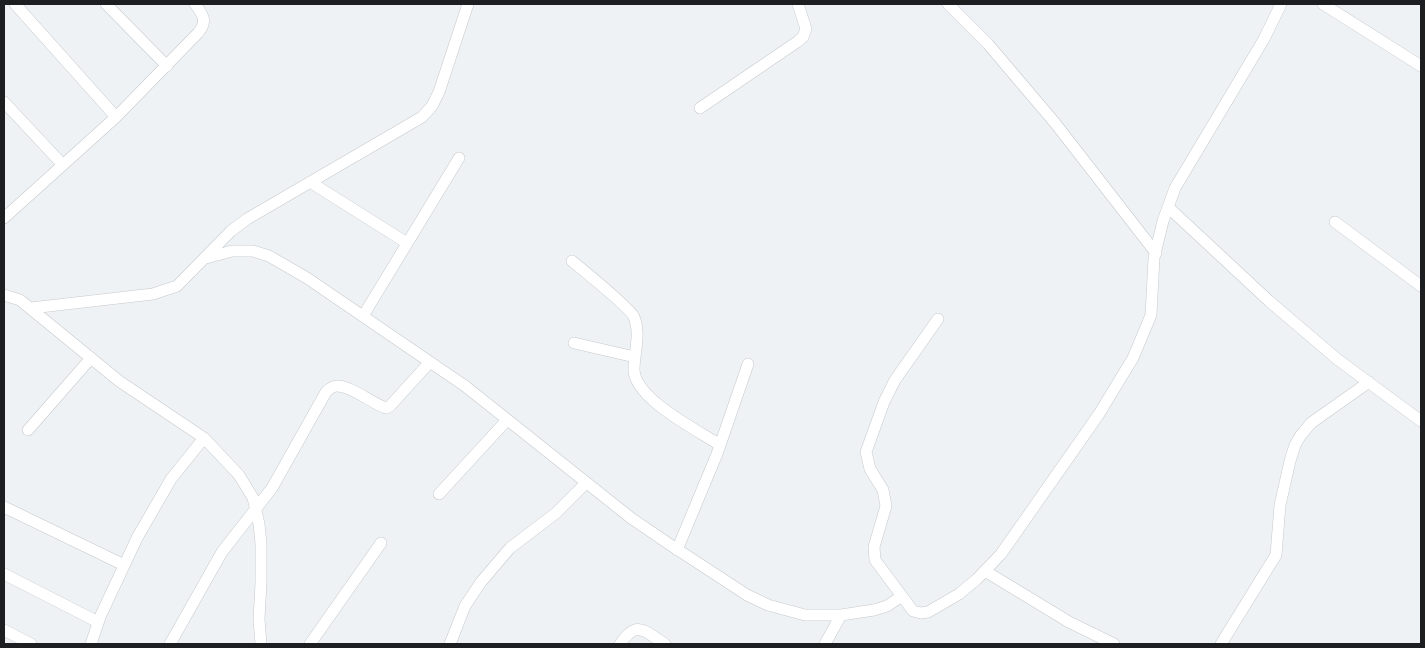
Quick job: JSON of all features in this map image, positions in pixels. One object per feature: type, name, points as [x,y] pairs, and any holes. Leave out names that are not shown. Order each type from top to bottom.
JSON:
[{"type":"street","points":[[15,4],[116,117]]},
{"type":"street","points":[[106,4],[166,66]]},
{"type":"street","points":[[4,218],[116,117],[203,27],[204,18],[195,4]]},
{"type":"street","points":[[30,308],[153,294],[177,286],[231,231],[247,219],[422,116],[432,106],[438,92],[468,4]]},
{"type":"street","points":[[700,108],[803,37],[806,29],[798,4]]},
{"type":"street","points":[[948,4],[988,44],[1056,122],[1156,253]]},
{"type":"street","points":[[938,319],[895,380],[884,402],[866,452],[870,469],[883,490],[886,506],[874,547],[875,560],[913,611],[921,613],[928,612],[959,594],[1001,554],[1099,414],[1133,358],[1152,315],[1152,281],[1156,253],[1175,188],[1264,39],[1281,4]]},
{"type":"street","points":[[1323,4],[1421,66]]},
{"type":"street","points":[[4,102],[63,165]]},
{"type":"street","points":[[363,316],[459,158]]},
{"type":"street","points":[[310,182],[407,243]]},
{"type":"street","points":[[1168,208],[1269,301],[1337,359],[1421,421]]},
{"type":"street","points":[[1335,222],[1421,286]]},
{"type":"street","points":[[206,258],[232,251],[253,251],[270,256],[307,278],[465,386],[631,518],[747,595],[768,605],[805,614],[841,615],[874,610],[886,606],[902,596]]},
{"type":"street","points":[[572,261],[634,316],[638,330],[634,372],[636,380],[644,393],[656,404],[720,445]]},
{"type":"street","points":[[4,294],[20,300],[119,382],[204,438],[239,475],[253,498],[261,544],[259,619],[261,644]]},
{"type":"street","points":[[574,343],[635,357]]},
{"type":"street","points":[[28,430],[91,358]]},
{"type":"street","points":[[170,644],[222,552],[272,488],[326,392],[332,387],[337,386],[346,388],[386,408],[390,406],[430,362]]},
{"type":"street","points":[[677,550],[720,445],[748,364]]},
{"type":"street","points":[[1221,644],[1276,555],[1280,505],[1295,445],[1312,423],[1368,382]]},
{"type":"street","points":[[438,494],[507,420]]},
{"type":"street","points":[[91,644],[98,622],[137,538],[171,479],[204,438]]},
{"type":"street","points":[[450,644],[465,606],[481,582],[510,548],[556,513],[586,483]]},
{"type":"street","points":[[4,507],[124,565]]},
{"type":"street","points":[[310,644],[381,543]]},
{"type":"street","points":[[985,571],[1062,618],[1109,643]]},
{"type":"street","points":[[4,574],[98,622]]},
{"type":"street","points":[[825,644],[841,615]]},
{"type":"street","points":[[620,644],[630,631],[636,629],[644,631],[665,644]]},
{"type":"street","points":[[4,630],[32,644]]}]
